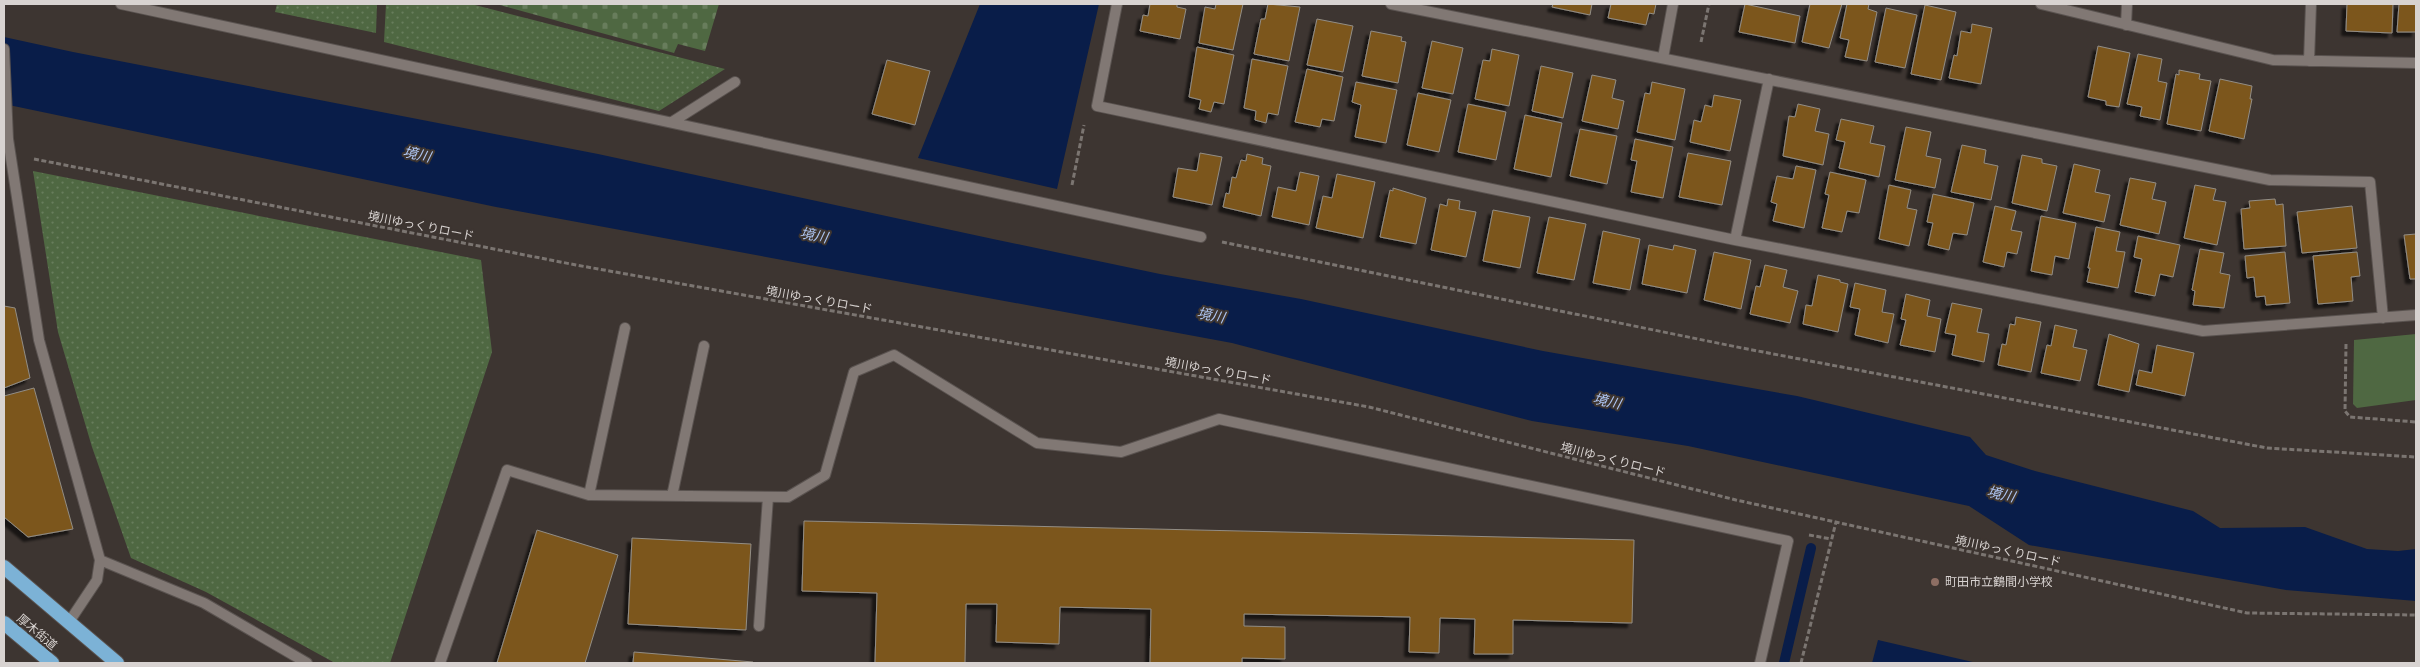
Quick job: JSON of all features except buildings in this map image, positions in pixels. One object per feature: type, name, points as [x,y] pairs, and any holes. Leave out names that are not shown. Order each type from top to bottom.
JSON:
[{"type":"highway","points":[[4,568],[118,663]]},
{"type":"highway","name":"厚木街道","points":[[4,623],[52,663]]},
{"type":"street","points":[[121,4],[1201,237]]},
{"type":"street","points":[[1117,4],[1097,106],[1735,240],[2204,331],[2416,315]]},
{"type":"street","points":[[1391,4],[2270,180],[2370,182],[2383,318]]},
{"type":"street","points":[[1663,58],[1673,4]]},
{"type":"street","points":[[2041,4],[2273,60],[2416,63]]},
{"type":"street","points":[[2126,25],[2127,4]]},
{"type":"street","points":[[2309,61],[2311,4]]},
{"type":"street","points":[[4,49],[8,139],[39,340],[100,560],[97,580],[69,622]]},
{"type":"street","points":[[1735,240],[1769,79]]},
{"type":"street","points":[[672,122],[735,82]]},
{"type":"street","points":[[589,495],[625,328]]},
{"type":"street","points":[[672,496],[704,346]]},
{"type":"street","points":[[440,663],[507,470],[589,495],[788,498],[825,475],[854,372],[894,355],[1037,443],[1121,452],[1219,419],[1788,541],[1760,663]]},
{"type":"street","points":[[759,626],[768,497]]},
{"type":"street","points":[[100,560],[204,603],[307,663]]},
{"type":"path","points":[[1696,65],[1709,4]]},
{"type":"path","points":[[1071,188],[1085,119],[1097,106]]},
{"type":"path","name":"境川ゆっくりロード","points":[[11,154],[576,265],[1369,407],[1726,498],[2247,613],[2416,615]]},
{"type":"path","points":[[1201,237],[1742,348],[2267,448],[2416,457]]},
{"type":"path","points":[[2346,321],[2345,411],[2350,416],[2416,422]]},
{"type":"path","points":[[1801,663],[1836,522]]},
{"type":"green space","points":[[277,4],[377,4],[376,33],[275,12]]},
{"type":"green space","points":[[386,4],[471,4],[725,69],[659,111],[384,42]]},
{"type":"green space","points":[[496,4],[719,4],[705,51],[678,44],[674,53]]},
{"type":"green space","points":[[33,171],[481,260],[492,352],[390,663],[335,663],[206,592],[131,558],[92,447],[58,332]]},
{"type":"green space","points":[[2416,334],[2416,400],[2357,408],[2353,404],[2354,340]]},
{"type":"water","points":[[980,4],[1099,4],[1057,189],[918,158]]},
{"type":"water","name":"境川","points":[[4,37],[598,154],[1160,274],[1301,299],[1543,351],[1797,396],[1970,437],[1986,455],[2035,471],[2193,511],[2220,528],[2305,527],[2367,549],[2398,551],[2416,549],[2416,601],[2286,590],[2029,545],[1969,506],[1688,446],[1532,421],[1232,343],[496,207],[4,104]]},
{"type":"water","points":[[1878,640],[1977,663],[1872,663]]},
{"type":"waterway","points":[[1784,663],[1811,548]]},
{"type":"place","name":"町田市立鶴間小学校","points":[[1935,582]]}]
